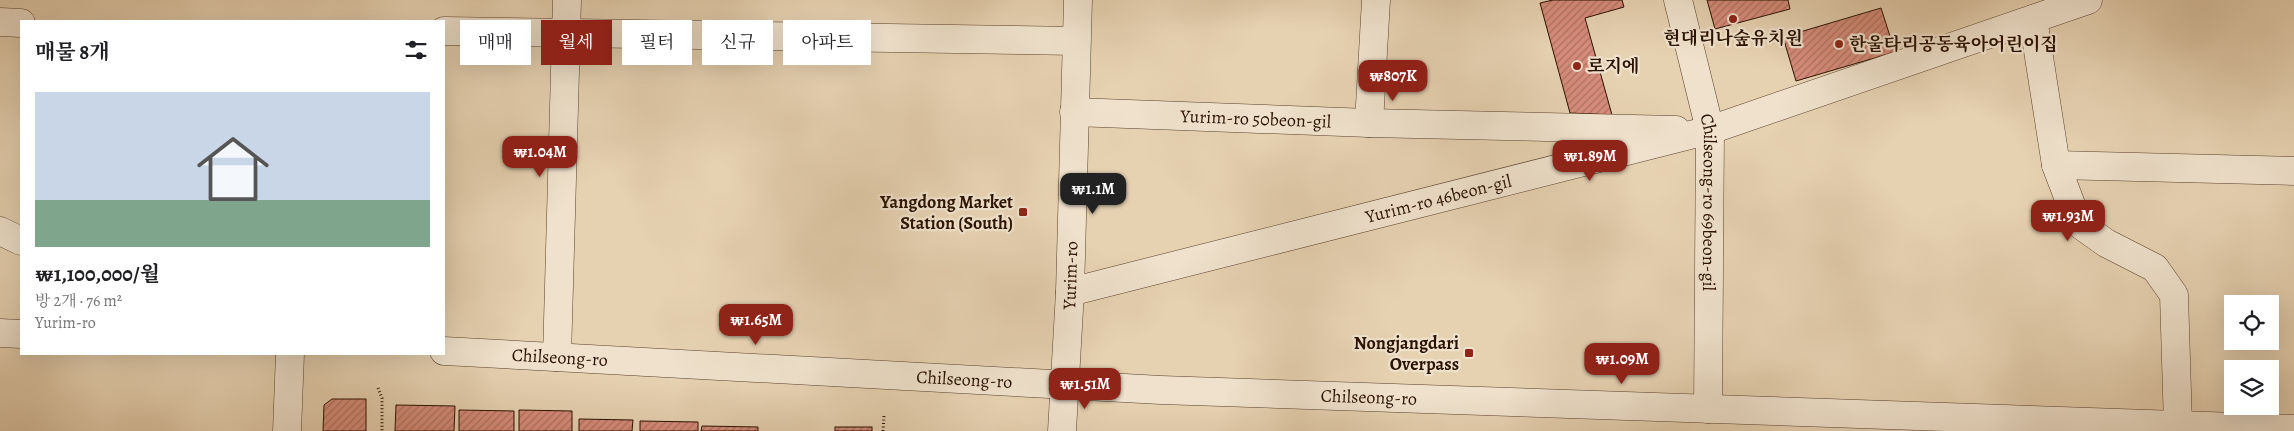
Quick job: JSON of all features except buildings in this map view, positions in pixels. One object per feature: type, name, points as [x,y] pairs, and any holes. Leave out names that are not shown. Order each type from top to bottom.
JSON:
[{"type":"street","points":[[566,20],[567,0]]},
{"type":"street","name":"Yurim-ro","points":[[1062,431],[1070,292],[1078,0]]},
{"type":"street","points":[[1369,123],[1376,0]]},
{"type":"street","name":"Chilseong-ro 69beon-gil","points":[[1678,0],[1710,130],[1708,409]]},
{"type":"street","name":"Yurim-ro 46beon-gil","points":[[1070,292],[1710,130],[2088,0]]},
{"type":"street","points":[[2033,19],[2056,165],[2078,223],[2106,243],[2155,268],[2174,295],[2178,425]]},
{"type":"street","points":[[0,22],[20,23]]},
{"type":"street","points":[[445,31],[541,33]]},
{"type":"street","points":[[612,34],[1076,42]]},
{"type":"street","points":[[556,357],[565,65]]},
{"type":"street","name":"Yurim-ro 50beon-gil","points":[[1074,112],[1369,123],[1710,130]]},
{"type":"street","points":[[2056,165],[2294,171]]},
{"type":"street","points":[[0,230],[20,240]]},
{"type":"street","points":[[0,333],[20,334]]},
{"type":"street","name":"Chilseong-ro","points":[[445,351],[1065,386],[2294,429]]},
{"type":"street","points":[[287,431],[290,355]]},
{"type":"path","points":[[378,388],[382,398],[382,431]]},
{"type":"path","points":[[883,431],[884,416]]},
{"type":"place","name":"현대리나숲유치원","points":[[1733,19]]},
{"type":"place","name":"한울타리공동육아어린이집","points":[[1839,44]]},
{"type":"place","name":"로지에","points":[[1577,66]]},
{"type":"place","name":"Yangdong Market Station (South)","points":[[1023,212]]},
{"type":"place","name":"Nongjangdari Overpass","points":[[1469,353]]}]
